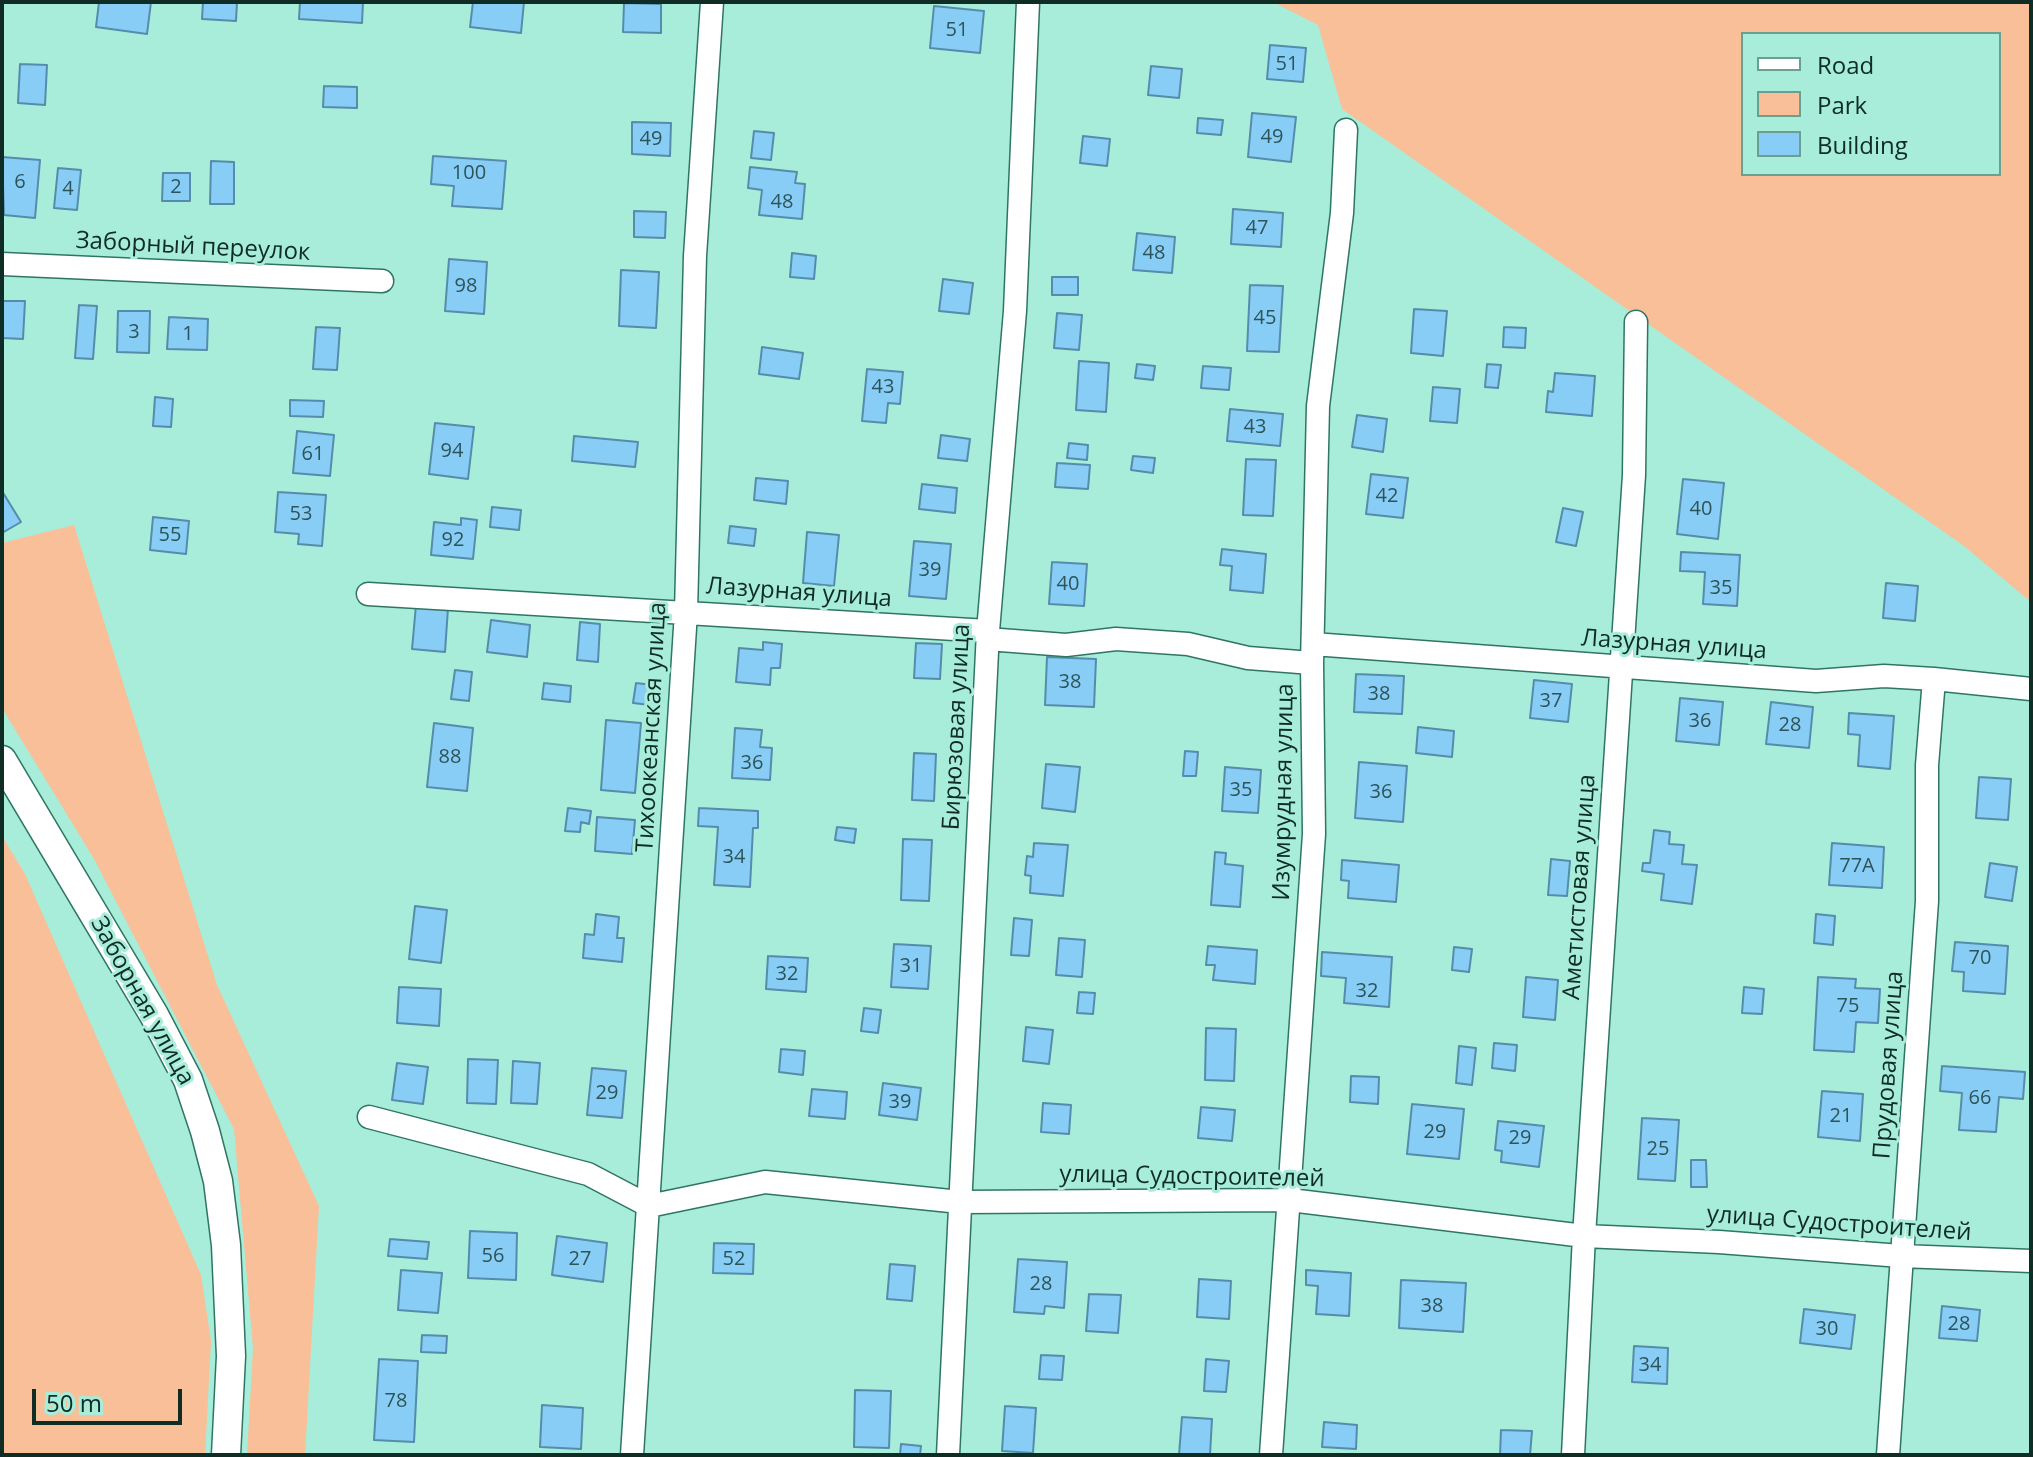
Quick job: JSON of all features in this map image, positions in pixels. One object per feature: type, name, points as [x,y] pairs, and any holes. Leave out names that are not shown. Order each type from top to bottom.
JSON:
[{"type":"street","name":"Тихоокеанская улица","points":[[632,1455],[686,612],[695,256],[712,2]]},
{"type":"street","name":"Бирюзовая улица","points":[[948,1455],[988,635],[1015,311],[1028,2]]},
{"type":"street","name":"Изумрудная улица","points":[[1271,1455],[1314,834],[1312,654],[1318,406],[1342,213],[1346,130]]},
{"type":"street","name":"Заборный переулок","points":[[2,264],[382,281]]},
{"type":"street","name":"Аметистовая улица","points":[[1573,1455],[1584,1236],[1634,475],[1636,322]]},
{"type":"street","name":"Лазурная улица","points":[[368,594],[686,612],[988,635],[1066,645],[1116,639],[1173,643],[1248,658],[1312,654],[1620,667],[1816,681],[1884,676],[2031,689]]},
{"type":"street","name":"Прудовая улица","points":[[1888,1455],[1927,901],[1927,765],[1934,679]]},
{"type":"street","name":"Заборная улица","points":[[2,760],[154,1015],[188,1080],[205,1131],[218,1181],[226,1245],[231,1356],[226,1455]]},
{"type":"street","points":[[369,1117],[588,1174],[649,1206]]},
{"type":"street","name":"улица Судостроителей","points":[[649,1206],[765,1182],[960,1202],[1290,1200],[1584,1236],[2031,1261]]},
{"type":"green space","points":[[1273,2],[2031,2],[2031,602],[1964,546],[1342,109],[1318,25]]},
{"type":"green space","points":[[74,525],[217,985],[319,1206],[305,1455],[247,1455],[253,1348],[234,1129],[94,859],[2,708],[2,543]]},
{"type":"green space","points":[[2,836],[25,874],[201,1275],[211,1341],[205,1455],[2,1455]]},
{"type":"building","points":[[99,2],[151,2],[147,34],[96,27]]},
{"type":"building","points":[[203,2],[237,2],[236,21],[202,19]]},
{"type":"building","points":[[300,2],[363,2],[362,23],[299,19]]},
{"type":"building","points":[[473,2],[524,2],[521,33],[470,27]]},
{"type":"building","points":[[624,3],[661,4],[661,33],[623,32]]},
{"type":"building","points":[[934,6],[984,11],[980,53],[930,48]]},
{"type":"building","points":[[1270,45],[1306,48],[1303,82],[1267,79]]},
{"type":"building","points":[[20,64],[47,65],[45,105],[18,103]]},
{"type":"building","points":[[1151,66],[1182,69],[1179,98],[1148,95]]},
{"type":"building","points":[[324,86],[357,87],[357,108],[323,107]]},
{"type":"building","points":[[1252,113],[1296,117],[1291,162],[1248,157]]},
{"type":"building","points":[[1198,118],[1223,120],[1221,135],[1197,133]]},
{"type":"building","points":[[632,122],[671,123],[670,156],[632,154]]},
{"type":"building","points":[[754,131],[774,133],[771,160],[751,158]]},
{"type":"building","points":[[1083,136],[1110,139],[1107,166],[1080,163]]},
{"type":"building","points":[[433,156],[506,161],[502,209],[452,206],[454,186],[431,184]]},
{"type":"building","points":[[2,157],[40,160],[35,218],[4,215]]},
{"type":"building","points":[[211,161],[234,162],[234,204],[210,204]]},
{"type":"building","points":[[750,167],[797,172],[795,183],[805,184],[802,219],[759,215],[762,190],[748,188]]},
{"type":"building","points":[[58,168],[81,170],[77,210],[54,208]]},
{"type":"building","points":[[163,173],[190,173],[190,201],[162,201]]},
{"type":"building","points":[[1233,209],[1283,213],[1281,247],[1231,244]]},
{"type":"building","points":[[634,211],[666,212],[665,238],[634,237]]},
{"type":"building","points":[[1137,233],[1175,237],[1172,273],[1133,270]]},
{"type":"building","points":[[792,253],[816,256],[814,279],[790,277]]},
{"type":"building","points":[[449,259],[487,262],[484,314],[445,311]]},
{"type":"building","points":[[621,270],[659,272],[656,328],[619,326]]},
{"type":"building","points":[[1052,277],[1078,277],[1078,295],[1052,295]]},
{"type":"building","points":[[943,279],[973,283],[969,314],[939,311]]},
{"type":"building","points":[[1250,285],[1283,286],[1279,352],[1247,351]]},
{"type":"building","points":[[2,301],[25,301],[23,339],[2,338]]},
{"type":"building","points":[[79,305],[97,306],[93,359],[75,358]]},
{"type":"building","points":[[1414,309],[1447,311],[1443,356],[1411,353]]},
{"type":"building","points":[[118,311],[150,311],[149,353],[117,352]]},
{"type":"building","points":[[1057,313],[1082,315],[1079,350],[1054,348]]},
{"type":"building","points":[[169,317],[208,319],[207,350],[167,349]]},
{"type":"building","points":[[316,327],[340,328],[337,370],[313,369]]},
{"type":"building","points":[[1504,327],[1526,328],[1525,348],[1503,347]]},
{"type":"building","points":[[762,347],[803,353],[799,379],[759,374]]},
{"type":"building","points":[[1079,361],[1109,363],[1106,412],[1076,410]]},
{"type":"building","points":[[1137,364],[1155,366],[1153,380],[1135,378]]},
{"type":"building","points":[[1487,364],[1501,365],[1498,388],[1485,387]]},
{"type":"building","points":[[1203,366],[1231,368],[1229,390],[1201,388]]},
{"type":"building","points":[[867,369],[903,372],[900,404],[888,403],[886,423],[862,421]]},
{"type":"building","points":[[1555,373],[1595,376],[1592,416],[1546,412],[1548,391],[1553,392]]},
{"type":"building","points":[[1433,387],[1460,389],[1457,423],[1430,421]]},
{"type":"building","points":[[155,397],[173,399],[171,427],[153,426]]},
{"type":"building","points":[[290,400],[324,401],[323,417],[290,416]]},
{"type":"building","points":[[1230,409],[1283,414],[1280,446],[1227,441]]},
{"type":"building","points":[[1357,415],[1387,419],[1383,452],[1352,447]]},
{"type":"building","points":[[435,423],[474,427],[468,479],[429,474]]},
{"type":"building","points":[[297,431],[334,435],[330,476],[293,473]]},
{"type":"building","points":[[941,435],[970,439],[967,461],[938,458]]},
{"type":"building","points":[[574,436],[638,442],[635,467],[572,461]]},
{"type":"building","points":[[1069,443],[1088,445],[1087,460],[1067,458]]},
{"type":"building","points":[[1133,456],[1155,458],[1153,473],[1131,470]]},
{"type":"building","points":[[1246,459],[1276,460],[1273,516],[1243,515]]},
{"type":"building","points":[[1057,463],[1090,465],[1088,489],[1055,487]]},
{"type":"building","points":[[1371,474],[1408,478],[1403,518],[1366,514]]},
{"type":"building","points":[[756,478],[788,481],[786,504],[754,500]]},
{"type":"building","points":[[1683,479],[1724,483],[1718,539],[1677,534]]},
{"type":"building","points":[[922,484],[957,488],[955,513],[919,509]]},
{"type":"building","points":[[2,491],[21,522],[2,533]]},
{"type":"building","points":[[278,492],[326,495],[322,546],[298,544],[299,534],[275,532]]},
{"type":"building","points":[[492,507],[521,510],[519,530],[490,527]]},
{"type":"building","points":[[1563,508],[1583,512],[1576,546],[1556,542]]},
{"type":"building","points":[[153,517],[189,521],[186,554],[150,550]]},
{"type":"building","points":[[461,518],[477,520],[473,559],[431,555],[434,522],[461,525]]},
{"type":"building","points":[[730,526],[756,529],[754,546],[728,543]]},
{"type":"building","points":[[807,532],[839,535],[834,586],[803,583]]},
{"type":"building","points":[[914,541],[951,544],[946,599],[909,596]]},
{"type":"building","points":[[1222,549],[1266,554],[1263,593],[1230,590],[1232,566],[1220,565]]},
{"type":"building","points":[[1681,552],[1740,555],[1737,606],[1703,604],[1705,572],[1680,571]]},
{"type":"building","points":[[1052,562],[1087,564],[1084,606],[1049,604]]},
{"type":"building","points":[[1886,583],[1918,586],[1915,621],[1883,618]]},
{"type":"building","points":[[416,605],[448,608],[445,652],[412,649]]},
{"type":"building","points":[[491,620],[530,625],[527,657],[487,652]]},
{"type":"building","points":[[580,622],[600,624],[598,662],[577,660]]},
{"type":"building","points":[[763,642],[782,644],[780,668],[771,668],[770,685],[736,682],[739,648],[763,650]]},
{"type":"building","points":[[916,643],[942,644],[940,679],[914,678]]},
{"type":"building","points":[[1047,657],[1096,659],[1094,707],[1045,705]]},
{"type":"building","points":[[455,670],[472,672],[469,701],[451,699]]},
{"type":"building","points":[[1356,674],[1404,676],[1402,714],[1354,712]]},
{"type":"building","points":[[1534,680],[1572,684],[1568,722],[1530,718]]},
{"type":"building","points":[[544,683],[571,686],[570,702],[542,699]]},
{"type":"building","points":[[636,683],[653,685],[650,705],[633,703]]},
{"type":"building","points":[[1680,698],[1723,702],[1719,745],[1676,741]]},
{"type":"building","points":[[1771,702],[1813,707],[1809,748],[1766,744]]},
{"type":"building","points":[[1849,713],[1894,716],[1890,769],[1858,766],[1860,735],[1848,734]]},
{"type":"building","points":[[606,720],[641,723],[635,793],[601,790]]},
{"type":"building","points":[[434,723],[473,728],[467,791],[427,787]]},
{"type":"building","points":[[1418,727],[1454,731],[1452,757],[1416,753]]},
{"type":"building","points":[[735,728],[762,730],[760,747],[772,748],[770,780],[732,778]]},
{"type":"building","points":[[1185,751],[1198,752],[1196,776],[1183,776]]},
{"type":"building","points":[[914,753],[936,754],[934,801],[912,800]]},
{"type":"building","points":[[1359,762],[1407,766],[1403,822],[1355,818]]},
{"type":"building","points":[[1046,764],[1080,767],[1075,812],[1042,808]]},
{"type":"building","points":[[1225,767],[1261,770],[1258,813],[1222,811]]},
{"type":"building","points":[[1979,777],[2011,779],[2008,820],[1976,818]]},
{"type":"building","points":[[568,808],[591,811],[589,824],[581,822],[580,832],[565,831]]},
{"type":"building","points":[[699,808],[758,811],[758,828],[753,828],[750,887],[714,885],[718,827],[698,826]]},
{"type":"building","points":[[597,817],[635,820],[632,854],[595,851]]},
{"type":"building","points":[[837,827],[856,829],[854,843],[835,840]]},
{"type":"building","points":[[1654,830],[1670,832],[1669,844],[1684,845],[1682,864],[1697,865],[1692,904],[1661,900],[1664,874],[1642,871],[1643,863],[1650,863]]},
{"type":"building","points":[[903,839],[932,840],[929,901],[901,900]]},
{"type":"building","points":[[1034,843],[1068,845],[1063,896],[1030,893],[1031,876],[1025,875],[1027,856],[1033,857]]},
{"type":"building","points":[[1832,843],[1884,847],[1882,888],[1829,885]]},
{"type":"building","points":[[1215,852],[1226,853],[1225,864],[1243,866],[1240,907],[1211,905]]},
{"type":"building","points":[[1551,859],[1570,861],[1567,896],[1548,895]]},
{"type":"building","points":[[1342,860],[1399,865],[1396,902],[1348,898],[1349,881],[1341,880]]},
{"type":"building","points":[[1990,863],[2017,867],[2012,901],[1985,897]]},
{"type":"building","points":[[415,906],[447,910],[441,963],[409,959]]},
{"type":"building","points":[[596,914],[619,917],[617,938],[624,938],[622,962],[583,958],[585,934],[594,935]]},
{"type":"building","points":[[1816,914],[1835,916],[1833,945],[1814,943]]},
{"type":"building","points":[[1014,918],[1032,920],[1029,956],[1011,955]]},
{"type":"building","points":[[1059,938],[1085,940],[1082,977],[1056,975]]},
{"type":"building","points":[[1955,942],[2008,946],[2005,994],[1963,991],[1964,972],[1952,971]]},
{"type":"building","points":[[894,944],[931,946],[928,989],[891,987]]},
{"type":"building","points":[[1208,946],[1257,950],[1255,984],[1213,980],[1215,965],[1206,965]]},
{"type":"building","points":[[1454,947],[1472,949],[1469,972],[1452,970]]},
{"type":"building","points":[[1322,952],[1392,957],[1389,1007],[1344,1003],[1346,978],[1321,976]]},
{"type":"building","points":[[768,956],[808,958],[806,992],[766,989]]},
{"type":"building","points":[[1526,977],[1558,980],[1555,1020],[1523,1017]]},
{"type":"building","points":[[1818,977],[1856,979],[1855,988],[1880,989],[1878,1023],[1856,1022],[1854,1052],[1814,1050]]},
{"type":"building","points":[[399,987],[441,989],[439,1026],[397,1023]]},
{"type":"building","points":[[1744,987],[1764,989],[1762,1014],[1742,1013]]},
{"type":"building","points":[[1079,992],[1095,993],[1093,1014],[1077,1013]]},
{"type":"building","points":[[864,1008],[881,1010],[878,1033],[861,1031]]},
{"type":"building","points":[[1026,1027],[1053,1030],[1049,1064],[1023,1061]]},
{"type":"building","points":[[1206,1028],[1236,1029],[1234,1081],[1205,1080]]},
{"type":"building","points":[[1494,1043],[1517,1045],[1515,1071],[1492,1068]]},
{"type":"building","points":[[1459,1046],[1476,1048],[1472,1085],[1456,1083]]},
{"type":"building","points":[[781,1049],[805,1051],[803,1075],[779,1072]]},
{"type":"building","points":[[468,1059],[498,1060],[496,1104],[467,1103]]},
{"type":"building","points":[[513,1061],[540,1063],[537,1104],[511,1103]]},
{"type":"building","points":[[397,1063],[428,1067],[423,1104],[392,1100]]},
{"type":"building","points":[[1942,1066],[2025,1072],[2023,1099],[1999,1097],[1996,1132],[1959,1130],[1962,1093],[1940,1091]]},
{"type":"building","points":[[592,1068],[626,1071],[622,1118],[587,1115]]},
{"type":"building","points":[[1351,1076],[1379,1077],[1378,1104],[1350,1102]]},
{"type":"building","points":[[883,1083],[921,1088],[917,1120],[879,1115]]},
{"type":"building","points":[[812,1089],[847,1092],[845,1119],[809,1116]]},
{"type":"building","points":[[1822,1091],[1863,1094],[1860,1141],[1818,1137]]},
{"type":"building","points":[[1043,1103],[1071,1105],[1069,1134],[1041,1132]]},
{"type":"building","points":[[1412,1104],[1464,1109],[1459,1159],[1407,1154]]},
{"type":"building","points":[[1201,1107],[1235,1110],[1232,1141],[1198,1138]]},
{"type":"building","points":[[1642,1118],[1679,1120],[1675,1181],[1638,1179]]},
{"type":"building","points":[[1498,1121],[1544,1126],[1539,1167],[1501,1162],[1502,1151],[1495,1150]]},
{"type":"building","points":[[1691,1160],[1706,1160],[1707,1187],[1691,1187]]},
{"type":"building","points":[[470,1231],[517,1233],[516,1280],[468,1278]]},
{"type":"building","points":[[557,1236],[607,1243],[603,1282],[552,1275]]},
{"type":"building","points":[[390,1239],[429,1242],[427,1259],[388,1256]]},
{"type":"building","points":[[714,1243],[754,1244],[753,1274],[713,1273]]},
{"type":"building","points":[[1018,1259],[1067,1262],[1064,1308],[1045,1306],[1044,1314],[1014,1312]]},
{"type":"building","points":[[890,1264],[915,1266],[912,1301],[887,1299]]},
{"type":"building","points":[[401,1270],[442,1273],[438,1313],[398,1310]]},
{"type":"building","points":[[1306,1270],[1351,1273],[1349,1316],[1316,1314],[1318,1286],[1306,1285]]},
{"type":"building","points":[[1199,1279],[1231,1281],[1229,1319],[1197,1317]]},
{"type":"building","points":[[1401,1280],[1466,1283],[1463,1332],[1399,1328]]},
{"type":"building","points":[[1089,1294],[1121,1295],[1118,1333],[1086,1331]]},
{"type":"building","points":[[1942,1306],[1980,1310],[1977,1341],[1939,1338]]},
{"type":"building","points":[[1804,1309],[1855,1315],[1851,1349],[1800,1343]]},
{"type":"building","points":[[422,1335],[447,1336],[446,1353],[421,1352]]},
{"type":"building","points":[[1634,1346],[1668,1348],[1667,1384],[1632,1382]]},
{"type":"building","points":[[1041,1355],[1064,1356],[1062,1380],[1039,1379]]},
{"type":"building","points":[[379,1359],[418,1361],[414,1442],[374,1440]]},
{"type":"building","points":[[1206,1359],[1229,1361],[1226,1392],[1204,1391]]},
{"type":"building","points":[[855,1390],[891,1391],[889,1448],[854,1447]]},
{"type":"building","points":[[542,1405],[583,1408],[581,1449],[540,1447]]},
{"type":"building","points":[[1005,1406],[1036,1408],[1033,1453],[1002,1451]]},
{"type":"building","points":[[1182,1417],[1212,1419],[1210,1455],[1179,1455]]},
{"type":"building","points":[[1324,1422],[1357,1425],[1356,1449],[1322,1447]]},
{"type":"building","points":[[1501,1430],[1532,1431],[1530,1455],[1500,1455]]},
{"type":"building","points":[[901,1444],[921,1446],[920,1455],[900,1455]]}]
